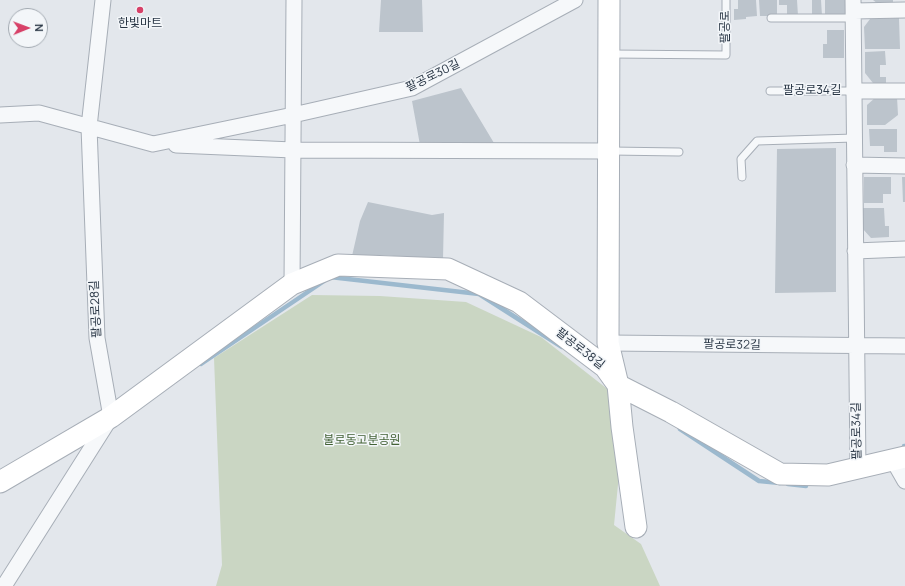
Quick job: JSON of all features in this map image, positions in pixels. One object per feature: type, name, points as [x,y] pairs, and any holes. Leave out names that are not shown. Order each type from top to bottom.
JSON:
[{"type":"street","name":"팔공로28길","points":[[103,0],[89,127],[97,338],[111,417]]},
{"type":"street","points":[[292,284],[294,0]]},
{"type":"street","name":"팔공로30길","points":[[153,144],[293,115],[412,88],[575,0]]},
{"type":"street","points":[[609,0],[608,343],[618,385],[622,427],[636,527]]},
{"type":"street","points":[[854,10],[905,10]]},
{"type":"street","name":"팔공로34길","points":[[854,10],[854,165],[858,468],[899,458]]},
{"type":"street","name":"팔공로34길","points":[[854,91],[905,91]]},
{"type":"street","name":"팔공로30길","points":[[0,115],[39,113],[153,144],[293,150],[608,151]]},
{"type":"street","points":[[854,165],[905,166]]},
{"type":"street","points":[[855,251],[905,249]]},
{"type":"street","name":"팔공로38길","points":[[0,482],[111,417],[292,284],[338,266],[448,269],[520,302],[605,367],[618,385],[671,412],[780,474],[828,475],[858,468]]},
{"type":"street","name":"팔공로32길","points":[[608,343],[856,346]]},
{"type":"street","points":[[856,346],[905,346]]},
{"type":"street","points":[[4,586],[111,417]]},
{"type":"street","points":[[899,458],[905,481]]},
{"type":"lane","name":"팔공로","points":[[609,54],[726,55],[726,0]]},
{"type":"lane","points":[[771,18],[854,10]]},
{"type":"lane","name":"팔공로34길","points":[[770,91],[854,91]]},
{"type":"lane","points":[[742,177],[741,159],[757,141],[854,138]]},
{"type":"lane","points":[[608,151],[679,152]]},
{"type":"green space","name":"불로동고분공원","points":[[312,295],[380,296],[466,302],[541,337],[624,402],[623,434],[614,525],[641,544],[660,586],[216,586],[222,565],[214,358]]},
{"type":"building","points":[[381,0],[422,0],[423,32],[379,32]]},
{"type":"building","points":[[738,0],[756,0],[757,16],[734,20],[734,9],[738,9]]},
{"type":"building","points":[[759,0],[777,0],[777,16],[760,16]]},
{"type":"building","points":[[779,0],[797,0],[798,16],[787,16],[787,5],[779,5]]},
{"type":"building","points":[[812,0],[821,0],[822,16],[812,16]]},
{"type":"building","points":[[825,0],[848,0],[848,16],[833,16],[833,14],[825,14]]},
{"type":"building","points":[[873,0],[893,0],[893,4],[878,4]]},
{"type":"building","points":[[899,18],[900,49],[865,49],[864,27],[870,19]]},
{"type":"building","points":[[827,30],[844,30],[844,58],[823,58],[823,44],[827,44]]},
{"type":"building","points":[[885,51],[886,65],[880,65],[880,77],[886,77],[886,83],[873,83],[865,73],[865,52]]},
{"type":"building","points":[[461,88],[494,143],[420,145],[412,101]]},
{"type":"building","points":[[876,97],[897,97],[898,115],[885,125],[867,125],[867,105]]},
{"type":"building","points":[[869,129],[897,129],[897,152],[884,152],[884,146],[870,146]]},
{"type":"building","points":[[836,148],[836,292],[775,293],[777,149]]},
{"type":"building","points":[[864,177],[891,177],[891,194],[883,194],[883,203],[864,203]]},
{"type":"building","points":[[902,177],[905,177],[905,202],[903,202]]},
{"type":"building","points":[[368,202],[432,215],[444,213],[443,259],[429,260],[385,255],[352,256],[360,221]]},
{"type":"building","points":[[862,208],[884,208],[885,226],[889,226],[889,237],[871,238],[862,228]]},
{"type":"waterway","points":[[201,364],[330,277],[479,294],[562,347]]},
{"type":"waterway","points":[[680,429],[759,481],[780,483]]},
{"type":"waterway","points":[[788,484],[806,486]]},
{"type":"place","name":"한빛마트","points":[[140,10]]}]
